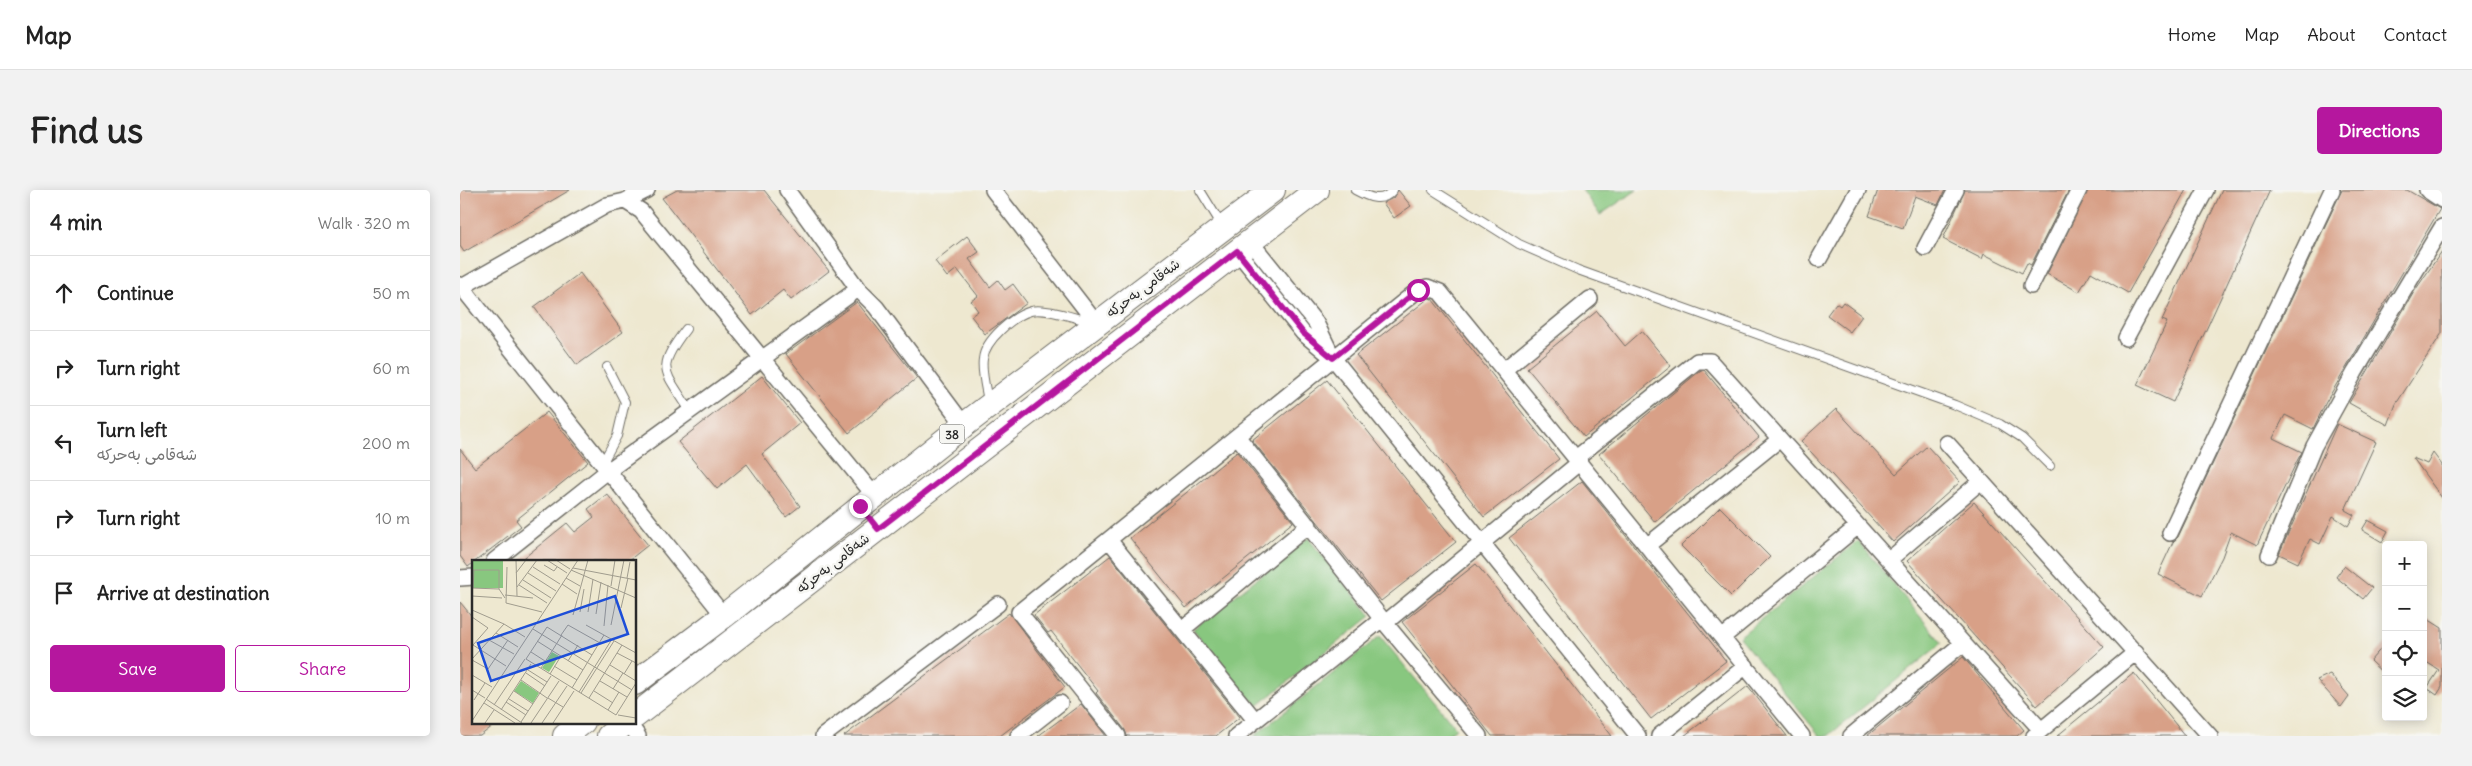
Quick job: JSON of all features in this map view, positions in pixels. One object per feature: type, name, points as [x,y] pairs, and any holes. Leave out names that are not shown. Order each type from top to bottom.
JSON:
[{"type":"main road","name":"شەقامی بەحرکە","points":[[636,682],[724,616],[819,538],[988,406],[1273,190]]},
{"type":"main road","name":"شەقامی بەحرکە","points":[[636,715],[1317,190]]},
{"type":"main road","points":[[867,500],[878,529]]},
{"type":"main road","points":[[819,538],[837,560]]},
{"type":"main road","points":[[609,736],[624,724]]},
{"type":"street","points":[[647,190],[625,201],[608,205],[460,286],[606,466],[724,616]]},
{"type":"street","points":[[786,190],[858,289],[876,307],[964,425]]},
{"type":"street","points":[[993,190],[1096,323]]},
{"type":"street","points":[[1819,260],[1858,190]]},
{"type":"street","points":[[1925,248],[1956,190]]},
{"type":"street","points":[[2031,286],[2080,190]]},
{"type":"street","points":[[2126,338],[2206,190]]},
{"type":"street","points":[[2170,533],[2332,190]]},
{"type":"street","points":[[2427,190],[2442,200]]},
{"type":"street","points":[[625,201],[641,211],[762,359],[867,500]]},
{"type":"street","points":[[2269,555],[2314,446],[2355,372],[2442,227]]},
{"type":"street","points":[[1244,246],[1303,333],[1333,358],[1484,542],[1638,736]]},
{"type":"street","points":[[1118,736],[1019,612],[1418,290],[1427,287],[1440,292],[1802,736]]},
{"type":"street","points":[[495,560],[606,466],[690,411],[858,289]]},
{"type":"street","points":[[1504,370],[1590,299]]},
{"type":"street","points":[[1236,736],[1484,542],[1578,460],[1701,360],[1713,364],[1963,643],[2037,733],[2136,652]]},
{"type":"street","points":[[1238,436],[1473,734]]},
{"type":"street","points":[[1648,545],[1780,439]]},
{"type":"street","points":[[1948,443],[2210,736]]},
{"type":"street","points":[[1889,560],[1981,481]]},
{"type":"street","points":[[1183,629],[1309,525]]},
{"type":"street","points":[[1723,637],[1858,526]]},
{"type":"street","points":[[1109,540],[1255,720]]},
{"type":"street","points":[[822,736],[998,604]]},
{"type":"street","points":[[1851,736],[1963,643]]},
{"type":"street","points":[[1659,736],[1746,666]]},
{"type":"street","points":[[1018,736],[1060,703]]},
{"type":"street","points":[[629,724],[638,736]]},
{"type":"lane","points":[[1200,190],[1223,227]]},
{"type":"lane","points":[[1355,190],[1370,198],[1377,199],[1386,197],[1394,190]]},
{"type":"lane","points":[[1433,190],[1519,244],[1578,270],[1946,402],[2000,424],[2022,438],[2050,466]]},
{"type":"lane","points":[[988,406],[983,359],[990,340],[1006,325],[1031,311],[1053,313],[1096,323]]},
{"type":"lane","points":[[686,329],[670,349],[665,361],[665,371],[690,411]]},
{"type":"lane","points":[[606,466],[617,436],[625,402],[607,367]]},
{"type":"green space","points":[[1582,190],[1637,190],[1600,215]]},
{"type":"green space","points":[[1308,538],[1371,616],[1256,707],[1193,629]]},
{"type":"green space","points":[[1858,541],[1942,643],[1828,736],[1820,736],[1739,637]]},
{"type":"green space","points":[[1380,636],[1456,728],[1446,736],[1254,736]]},
{"type":"building","points":[[460,190],[570,190],[464,252],[460,246]]},
{"type":"building","points":[[677,190],[764,190],[829,271],[791,300],[783,290],[752,315],[662,198]]},
{"type":"building","points":[[1398,190],[1411,206],[1394,218],[1383,203],[1393,198]]},
{"type":"building","points":[[1878,190],[1945,190],[1938,205],[1915,196],[1903,228],[1869,216]]},
{"type":"building","points":[[1965,190],[2069,190],[2031,265],[2027,263],[2022,273],[1984,254],[1982,259],[1943,239]]},
{"type":"building","points":[[2088,190],[2186,190],[2128,293],[2091,272],[2079,292],[2047,274]]},
{"type":"building","points":[[2222,190],[2270,190],[2173,402],[2137,385],[2167,322],[2162,320]]},
{"type":"building","points":[[2342,190],[2407,190],[2440,209],[2326,402],[2313,429],[2285,415],[2273,438],[2302,452],[2257,545],[2231,532],[2222,557],[2202,596],[2158,574],[2173,542],[2178,537]]},
{"type":"building","points":[[967,236],[979,252],[969,259],[990,287],[998,280],[1005,290],[1013,284],[1027,303],[985,334],[971,316],[978,311],[971,301],[978,296],[957,269],[947,277],[935,261]]},
{"type":"building","points":[[2442,251],[2442,333],[2396,404],[2388,425],[2349,403],[2414,292]]},
{"type":"building","points":[[580,273],[623,332],[577,365],[534,307]]},
{"type":"building","points":[[1429,298],[1432,299],[1559,459],[1484,517],[1356,355]]},
{"type":"building","points":[[857,302],[917,378],[849,433],[786,354]]},
{"type":"building","points":[[1843,302],[1862,316],[1850,332],[1827,315],[1836,303],[1840,306]]},
{"type":"building","points":[[1597,311],[1625,346],[1642,331],[1671,366],[1584,437],[1527,368]]},
{"type":"building","points":[[1701,370],[1704,370],[1759,437],[1655,522],[1599,454]]},
{"type":"building","points":[[762,376],[800,423],[762,454],[800,506],[786,517],[747,464],[717,489],[678,442]]},
{"type":"building","points":[[1327,380],[1456,542],[1381,601],[1252,440]]},
{"type":"building","points":[[1836,409],[1896,474],[1927,446],[1960,482],[1893,542],[1801,441]]},
{"type":"building","points":[[547,412],[588,462],[516,520],[521,526],[477,560],[472,560],[472,564],[468,567],[460,556],[460,449],[475,468]]},
{"type":"building","points":[[2337,424],[2376,442],[2345,510],[2354,515],[2348,526],[2333,516],[2320,544],[2310,539],[2298,563],[2279,554]]},
{"type":"building","points":[[1237,452],[1293,522],[1186,608],[1130,538]]},
{"type":"building","points":[[2433,453],[2442,465],[2442,498],[2413,458],[2427,464]]},
{"type":"building","points":[[1582,481],[1726,661],[1651,719],[1509,538]]},
{"type":"building","points":[[607,494],[648,545],[629,560],[521,560],[567,523],[575,532],[594,517],[588,509]]},
{"type":"building","points":[[1974,502],[2104,647],[2037,706],[1907,561]]},
{"type":"building","points":[[1720,507],[1770,557],[1731,596],[1681,546]]},
{"type":"building","points":[[2368,520],[2388,531],[2382,542],[2362,530]]},
{"type":"building","points":[[1110,556],[1240,717],[1216,736],[1127,736],[1125,730],[1096,693],[1098,691],[1051,631],[1048,633],[1034,615]]},
{"type":"building","points":[[1476,564],[1612,736],[1492,736],[1402,622]]},
{"type":"building","points":[[2344,566],[2372,588],[2363,599],[2336,577]]},
{"type":"building","points":[[460,602],[472,617],[472,724],[495,724],[480,736],[460,736]]},
{"type":"building","points":[[1009,613],[1065,687],[1000,736],[844,736]]},
{"type":"building","points":[[2427,619],[2442,628],[2442,687],[2437,695],[2427,688],[2439,670],[2427,662]]},
{"type":"building","points":[[2382,648],[2382,672],[2370,661]]},
{"type":"building","points":[[1963,657],[2024,730],[2017,736],[1867,736]]},
{"type":"building","points":[[2134,673],[2185,736],[2057,736],[2080,717]]},
{"type":"building","points":[[2330,674],[2349,696],[2341,707],[2317,680]]},
{"type":"building","points":[[1748,686],[1787,736],[1684,736],[1710,716]]},
{"type":"building","points":[[1081,704],[1106,736],[1038,736],[1057,722]]},
{"type":"route","points":[[860,506],[878,529],[1237,251],[1303,333],[1333,358],[1418,290]]}]
